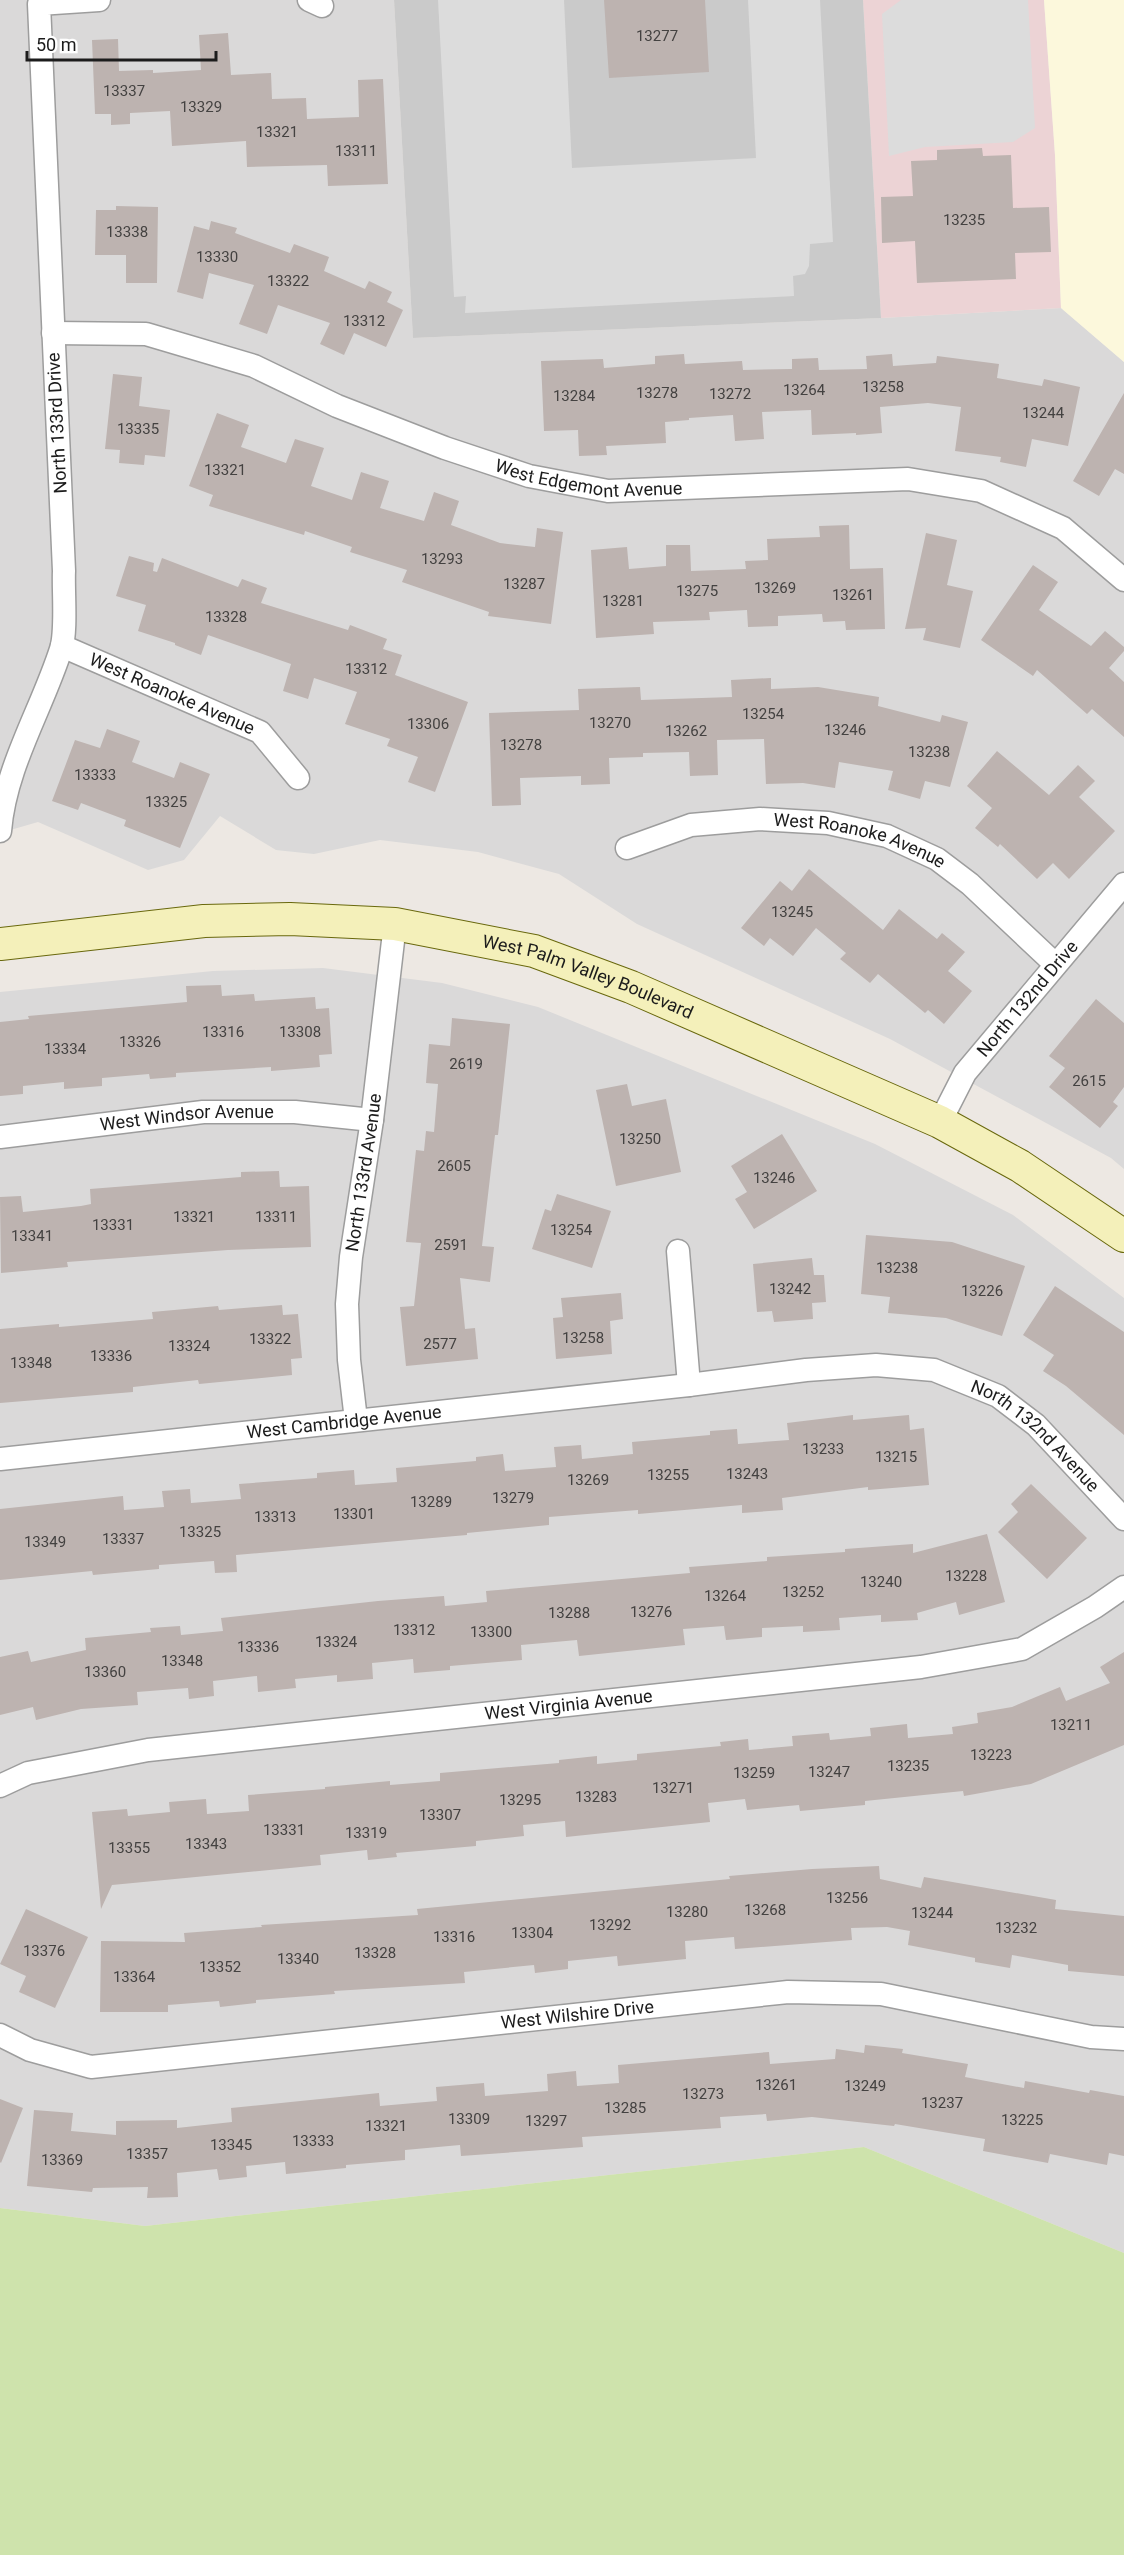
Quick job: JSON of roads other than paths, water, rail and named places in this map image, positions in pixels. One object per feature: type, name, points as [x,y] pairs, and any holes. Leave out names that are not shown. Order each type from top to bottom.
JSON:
[{"type":"street","name":"North 133rd Drive","points":[[0,831],[2,809],[18,761],[62,646],[64,571],[39,4],[99,0]]},
{"type":"street","name":"West Edgemont Avenue","points":[[53,333],[146,334],[254,366],[337,406],[445,448],[529,476],[608,491],[908,479],[981,491],[1063,528],[1124,580]]},
{"type":"street","name":"West Roanoke Avenue","points":[[62,646],[260,732],[298,778]]},
{"type":"street","name":"West Roanoke Avenue","points":[[627,848],[691,825],[760,819],[828,823],[887,836],[945,865],[970,884],[1056,964]]},
{"type":"street","name":"North 132nd Drive","points":[[940,1122],[965,1073],[1124,884]]},
{"type":"street","name":"West Palm Valley Boulevard","points":[[0,938],[204,921],[290,918],[395,924],[545,955],[631,987],[940,1122],[1020,1166],[1124,1236]]},
{"type":"street","name":"North 133rd Avenue","points":[[356,1420],[349,1360],[347,1304],[351,1257],[372,1120],[395,924]]},
{"type":"street","name":"West Windsor Avenue","points":[[0,1137],[203,1112],[295,1112],[372,1120]]},
{"type":"street","points":[[678,1251],[689,1385]]},
{"type":"street","name":"West Cambridge Avenue","points":[[0,1458],[689,1385],[806,1370],[876,1365],[934,1370]]},
{"type":"street","name":"North 132nd Avenue","points":[[934,1370],[998,1396],[1036,1425],[1095,1485],[1124,1519]]},
{"type":"street","name":"West Virginia Avenue","points":[[0,1786],[28,1773],[148,1750],[921,1667],[1022,1648],[1095,1607],[1124,1587]]},
{"type":"street","name":"West Wilshire Drive","points":[[0,2035],[30,2050],[91,2067],[788,1992],[880,1994],[1091,2037],[1124,2039]]}]
